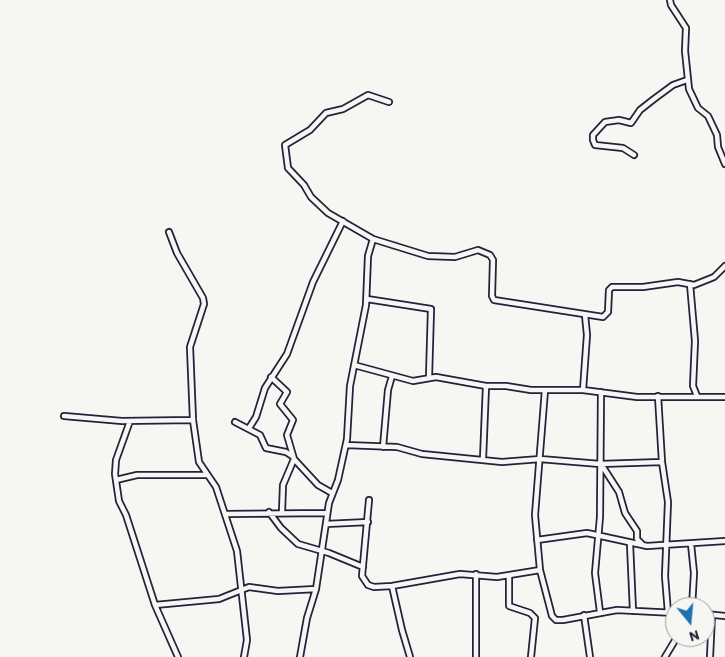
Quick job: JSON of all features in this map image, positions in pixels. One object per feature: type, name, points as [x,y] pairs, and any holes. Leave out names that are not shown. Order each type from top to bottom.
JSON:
[{"type":"street","points":[[670,0],[671,6],[686,28],[686,80],[698,108],[708,116],[716,132],[720,152],[725,164]]},
{"type":"street","points":[[634,155],[623,148],[595,145],[592,140],[593,134],[605,122],[618,120],[631,123],[638,112],[649,102],[673,85],[686,80]]},
{"type":"street","points":[[389,102],[371,95],[359,99],[342,109],[326,113],[310,130],[285,145],[288,168],[304,185],[311,197],[328,213],[373,239],[428,256],[450,258],[475,250],[492,257],[492,296],[494,300],[600,317],[606,315],[609,290],[615,286],[644,287],[678,282],[690,284],[707,281],[724,269]]},
{"type":"street","points":[[249,428],[256,417],[262,396],[271,377],[287,354],[313,282],[343,221]]},
{"type":"street","points":[[169,232],[177,253],[203,298],[204,304],[190,347],[193,420],[199,462],[206,475],[216,487],[237,551],[247,640],[244,657]]},
{"type":"street","points":[[300,657],[307,618],[316,589],[327,513],[332,493],[338,480],[346,445],[354,365],[367,298],[368,256],[373,239]]},
{"type":"street","points":[[690,284],[695,341],[693,386],[697,396]]},
{"type":"street","points":[[367,298],[431,309],[429,377]]},
{"type":"street","points":[[583,390],[587,335],[585,315]]},
{"type":"street","points":[[354,365],[413,381],[429,377],[444,377],[486,386],[545,390],[583,390],[628,396],[725,397]]},
{"type":"street","points":[[383,447],[387,397],[392,376]]},
{"type":"street","points":[[271,377],[287,391],[280,404],[293,420],[287,434],[293,458],[283,485],[282,512]]},
{"type":"street","points":[[483,459],[486,386]]},
{"type":"street","points":[[545,390],[536,510],[537,540],[540,570],[554,618],[563,620],[600,612],[665,613]]},
{"type":"street","points":[[600,392],[599,535],[595,584],[600,612]]},
{"type":"street","points":[[658,396],[662,462],[668,502],[668,546],[665,576],[667,597]]},
{"type":"street","points":[[64,416],[130,422],[193,420]]},
{"type":"street","points":[[130,422],[116,460],[116,480],[120,504],[126,515],[155,605],[178,657]]},
{"type":"street","points":[[235,422],[249,428],[262,437],[266,448],[286,452],[318,485],[332,493]]},
{"type":"street","points":[[346,445],[398,447],[422,454],[510,462],[540,459],[600,464],[662,462]]},
{"type":"street","points":[[600,464],[619,492],[626,513],[637,531],[637,539],[647,546]]},
{"type":"street","points":[[116,480],[138,476],[206,475]]},
{"type":"street","points":[[369,500],[363,568],[363,579],[368,585],[374,587],[392,586],[431,577],[476,574],[490,578],[540,570]]},
{"type":"street","points":[[225,514],[269,512],[327,513]]},
{"type":"street","points":[[269,512],[294,541],[363,568]]},
{"type":"street","points":[[326,524],[368,522]]},
{"type":"street","points":[[537,540],[575,534],[599,535],[630,544],[647,546],[725,541]]},
{"type":"street","points":[[630,544],[633,612]]},
{"type":"street","points":[[691,544],[694,573],[693,597]]},
{"type":"street","points":[[476,574],[476,657]]},
{"type":"street","points":[[509,576],[509,606],[530,613],[535,618],[531,657]]},
{"type":"street","points":[[392,586],[410,657]]},
{"type":"street","points":[[155,605],[219,599],[240,589],[254,587],[278,591],[316,589]]},
{"type":"street","points":[[584,615],[590,657]]}]
